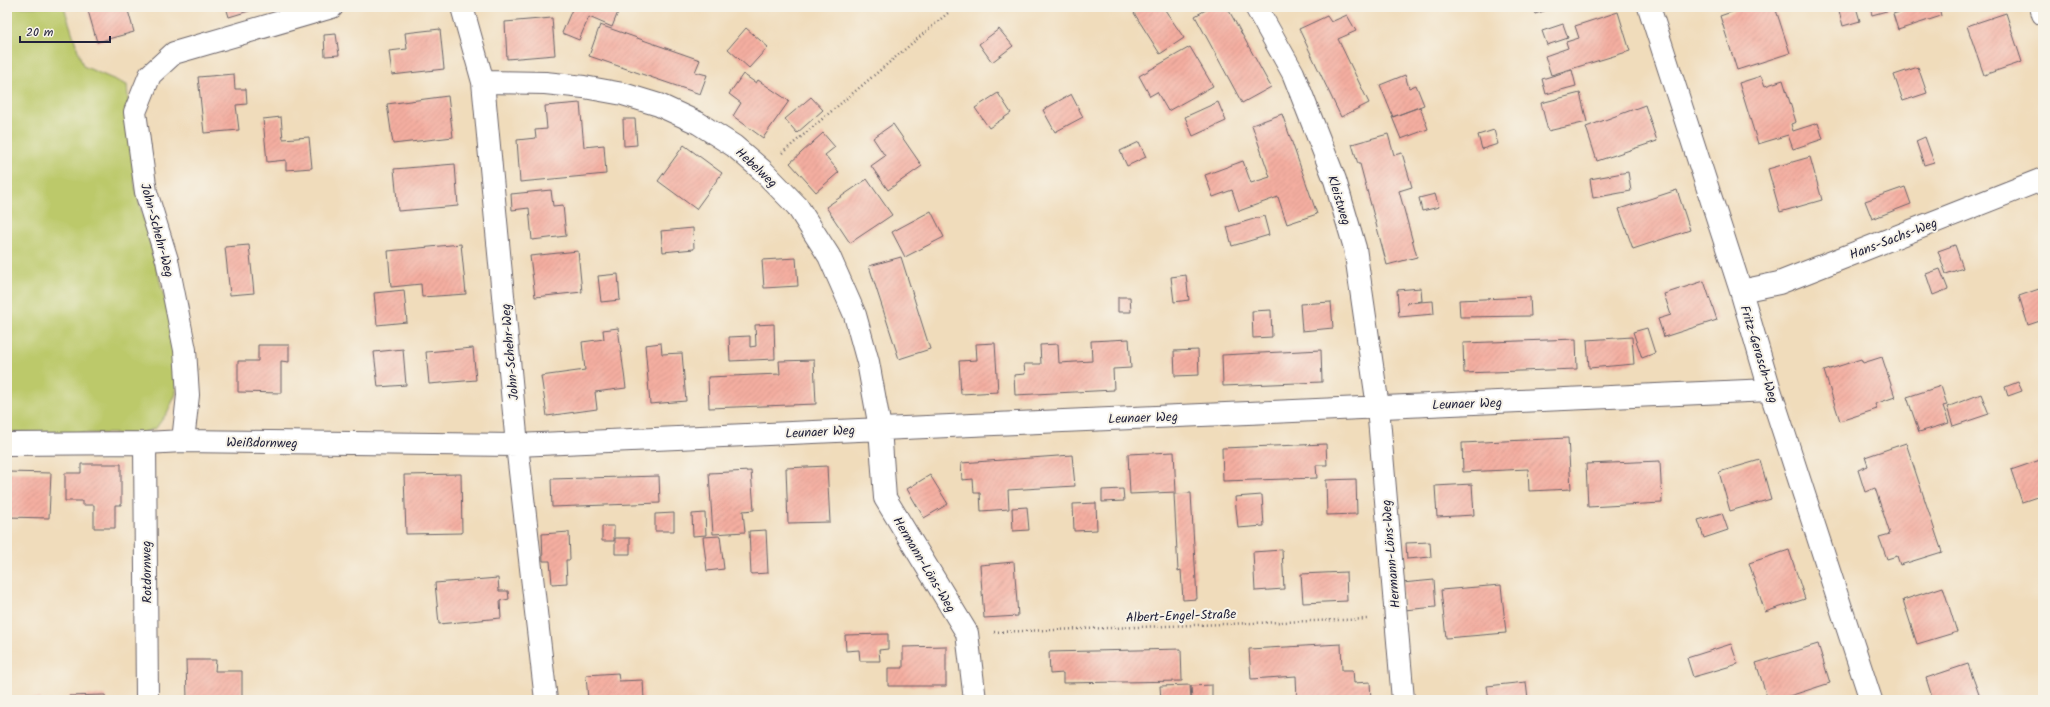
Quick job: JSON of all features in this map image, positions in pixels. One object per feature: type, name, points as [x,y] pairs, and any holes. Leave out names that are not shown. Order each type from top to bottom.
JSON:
[{"type":"street","name":"John-Schehr-Weg","points":[[183,441],[188,395],[185,350],[167,260],[146,192],[135,112],[150,75],[174,53],[332,7]]},
{"type":"street","name":"John-Schehr-Weg","points":[[462,7],[483,82],[501,261],[517,445],[546,700]]},
{"type":"street","name":"Kleistweg","points":[[1256,7],[1292,73],[1335,180],[1355,248],[1378,407]]},
{"type":"street","name":"Fritz-Gerasch-Weg","points":[[1649,7],[1741,291],[1770,390],[1867,699]]},
{"type":"street","points":[[2041,7],[2043,14]]},
{"type":"street","name":"Hebelweg","points":[[483,82],[545,83],[584,87],[623,94],[660,105],[698,123],[734,146],[762,170],[797,206],[829,256],[843,286],[855,315],[868,362],[880,428]]},
{"type":"street","name":"Hans-Sachs-Weg","points":[[1741,291],[1778,283],[2043,179]]},
{"type":"street","name":"Leunaer Weg","points":[[517,445],[1770,390]]},
{"type":"street","name":"Hermann-Löns-Weg","points":[[1378,407],[1403,700]]},
{"type":"street","name":"Hermann-Löns-Weg","points":[[880,428],[884,498],[967,633],[975,700]]},
{"type":"street","name":"Weißdornweg","points":[[7,444],[145,443],[183,441],[517,445]]},
{"type":"street","name":"Rotdornweg","points":[[145,443],[147,700]]},
{"type":"path","points":[[762,170],[955,7]]},
{"type":"path","name":"Albert-Engel-Straße","points":[[967,633],[1396,618]]},
{"type":"green space","points":[[7,7],[64,7],[83,66],[127,85],[135,186],[176,342],[176,394],[167,413],[156,428],[141,434],[8,432]]},
{"type":"building","points":[[87,7],[127,7],[134,32],[97,42]]},
{"type":"building","points":[[226,7],[262,7],[229,17]]},
{"type":"building","points":[[573,7],[620,7],[612,27],[589,17],[579,40],[562,33]]},
{"type":"building","points":[[1144,7],[1163,7],[1184,38],[1160,54],[1134,13]]},
{"type":"building","points":[[1211,7],[1227,7],[1271,87],[1242,103],[1195,16]]},
{"type":"building","points":[[1532,7],[1556,7],[1535,14]]},
{"type":"building","points":[[1746,7],[1775,7],[1790,53],[1737,70],[1720,16]]},
{"type":"building","points":[[1838,7],[1856,7],[1860,21],[1843,26]]},
{"type":"building","points":[[1870,7],[1889,7],[1890,10],[1872,15]]},
{"type":"building","points":[[1916,7],[1939,7],[1941,16],[1898,30],[1893,14]]},
{"type":"building","points":[[1618,12],[1630,51],[1551,75],[1545,56],[1568,48],[1566,42],[1579,38],[1575,26]]},
{"type":"building","points":[[2006,13],[2022,62],[1984,75],[1967,26]]},
{"type":"building","points":[[1347,15],[1356,31],[1338,39],[1369,103],[1341,117],[1299,29],[1327,16],[1331,22]]},
{"type":"building","points":[[552,18],[555,55],[507,59],[505,22]]},
{"type":"building","points":[[1563,24],[1568,38],[1547,45],[1542,31]]},
{"type":"building","points":[[600,25],[700,60],[695,72],[707,75],[700,94],[589,56]]},
{"type":"building","points":[[746,28],[768,47],[749,68],[728,49]]},
{"type":"building","points":[[440,29],[444,69],[392,75],[389,51],[407,49],[405,33]]},
{"type":"building","points":[[999,29],[1013,46],[992,62],[979,44]]},
{"type":"building","points":[[336,34],[339,55],[325,56],[324,35]]},
{"type":"building","points":[[1190,47],[1213,86],[1168,111],[1157,92],[1150,96],[1139,76]]},
{"type":"building","points":[[1918,67],[1927,93],[1903,101],[1894,75]]},
{"type":"building","points":[[1572,70],[1576,86],[1546,94],[1542,79]]},
{"type":"building","points":[[234,74],[235,89],[246,89],[247,104],[236,105],[239,130],[204,133],[198,77]]},
{"type":"building","points":[[743,74],[756,83],[758,80],[789,101],[763,138],[733,116],[741,103],[729,94]]},
{"type":"building","points":[[1405,75],[1409,88],[1416,85],[1424,105],[1393,117],[1380,85]]},
{"type":"building","points":[[1761,76],[1765,86],[1783,80],[1796,122],[1791,124],[1793,131],[1818,123],[1823,139],[1793,149],[1788,135],[1758,144],[1739,83]]},
{"type":"building","points":[[998,93],[1011,113],[989,128],[975,108]]},
{"type":"building","points":[[1580,93],[1587,122],[1548,131],[1541,103]]},
{"type":"building","points":[[1071,94],[1083,117],[1055,132],[1043,110]]},
{"type":"building","points":[[448,96],[453,137],[393,144],[387,104]]},
{"type":"building","points":[[811,97],[823,110],[797,133],[785,119]]},
{"type":"building","points":[[1218,102],[1226,121],[1193,136],[1185,117]]},
{"type":"building","points":[[580,103],[584,147],[604,145],[606,174],[520,182],[517,140],[536,138],[535,130],[547,129],[545,106]]},
{"type":"building","points":[[1645,105],[1657,141],[1597,161],[1586,127]]},
{"type":"building","points":[[1420,107],[1428,129],[1401,139],[1392,117]]},
{"type":"building","points":[[1282,114],[1317,214],[1287,224],[1278,197],[1239,211],[1232,190],[1213,197],[1205,175],[1243,161],[1251,183],[1270,177],[1252,125]]},
{"type":"building","points":[[281,117],[283,139],[309,137],[312,168],[286,170],[286,160],[267,162],[263,119]]},
{"type":"building","points":[[623,119],[635,119],[637,145],[624,146]]},
{"type":"building","points":[[893,124],[922,166],[888,190],[871,166],[885,156],[873,138]]},
{"type":"building","points":[[1494,130],[1498,144],[1482,149],[1478,135]]},
{"type":"building","points":[[823,133],[835,147],[825,155],[839,172],[816,192],[790,163]]},
{"type":"building","points":[[1388,134],[1394,155],[1402,153],[1412,187],[1399,191],[1417,257],[1387,265],[1360,164],[1358,164],[1352,144]]},
{"type":"building","points":[[1925,137],[1934,162],[1924,165],[1916,141]]},
{"type":"building","points":[[1139,142],[1146,157],[1127,166],[1120,151]]},
{"type":"building","points":[[684,145],[722,173],[696,209],[658,181]]},
{"type":"building","points":[[1810,157],[1822,200],[1780,212],[1768,169]]},
{"type":"building","points":[[455,164],[458,206],[398,211],[394,169]]},
{"type":"building","points":[[1628,172],[1631,191],[1593,198],[1590,179]]},
{"type":"building","points":[[867,179],[892,215],[850,243],[826,207]]},
{"type":"building","points":[[1905,187],[1911,204],[1872,219],[1865,201]]},
{"type":"building","points":[[551,190],[553,206],[563,205],[566,236],[532,240],[529,208],[512,210],[511,194]]},
{"type":"building","points":[[1677,190],[1690,230],[1633,249],[1619,209]]},
{"type":"building","points":[[1435,194],[1439,207],[1422,211],[1419,198]]},
{"type":"building","points":[[931,211],[944,237],[905,257],[892,232]]},
{"type":"building","points":[[1264,216],[1269,235],[1232,246],[1227,227]]},
{"type":"building","points":[[693,228],[694,249],[663,252],[661,231]]},
{"type":"building","points":[[461,244],[466,294],[422,297],[421,284],[391,287],[388,251]]},
{"type":"building","points":[[249,245],[254,293],[230,295],[225,247]]},
{"type":"building","points":[[1955,245],[1963,268],[1946,274],[1938,251]]},
{"type":"building","points":[[578,251],[582,292],[535,297],[530,256]]},
{"type":"building","points":[[901,257],[930,349],[899,359],[869,266]]},
{"type":"building","points":[[796,258],[798,286],[764,288],[762,260]]},
{"type":"building","points":[[1940,269],[1948,289],[1933,295],[1926,274]]},
{"type":"building","points":[[618,274],[620,300],[601,302],[598,276]]},
{"type":"building","points":[[1186,275],[1189,300],[1174,302],[1171,277]]},
{"type":"building","points":[[1704,281],[1717,320],[1664,337],[1658,319],[1671,315],[1664,294]]},
{"type":"building","points":[[1421,288],[1422,301],[1406,303],[1433,301],[1434,314],[1399,317],[1397,290]]},
{"type":"building","points":[[2039,289],[2043,302],[2043,320],[2028,325],[2019,296]]},
{"type":"building","points":[[404,290],[407,322],[377,325],[374,293]]},
{"type":"building","points":[[1118,297],[1130,297],[1131,312],[1118,312]]},
{"type":"building","points":[[1530,297],[1531,316],[1460,317],[1459,300]]},
{"type":"building","points":[[1331,302],[1333,328],[1302,331],[1300,304]]},
{"type":"building","points":[[1271,310],[1272,337],[1253,338],[1252,311]]},
{"type":"building","points":[[774,324],[775,359],[730,361],[729,337],[750,336],[750,347],[756,346],[755,325]]},
{"type":"building","points":[[618,328],[626,388],[595,392],[597,409],[547,416],[541,376],[585,370],[582,342],[604,339],[603,330]]},
{"type":"building","points":[[1647,328],[1655,353],[1642,358],[1633,332]]},
{"type":"building","points":[[1632,337],[1634,364],[1589,368],[1587,340]]},
{"type":"building","points":[[1129,339],[1131,368],[1113,369],[1114,390],[1015,395],[1014,375],[1025,374],[1024,364],[1041,364],[1040,345],[1058,344],[1059,363],[1092,361],[1091,341]]},
{"type":"building","points":[[1576,339],[1577,369],[1464,373],[1463,343]]},
{"type":"building","points":[[661,343],[662,354],[682,353],[686,401],[650,404],[645,345]]},
{"type":"building","points":[[995,343],[998,392],[961,394],[959,361],[977,360],[976,344]]},
{"type":"building","points":[[258,345],[289,345],[289,362],[281,361],[281,393],[238,392],[238,361],[258,361]]},
{"type":"building","points":[[473,348],[476,380],[429,384],[426,352]]},
{"type":"building","points":[[403,349],[406,385],[378,387],[374,352]]},
{"type":"building","points":[[1198,350],[1199,375],[1175,376],[1174,351]]},
{"type":"building","points":[[1321,350],[1322,382],[1223,386],[1222,355]]},
{"type":"building","points":[[1882,357],[1895,397],[1875,404],[1877,409],[1840,421],[1824,371],[1861,359],[1863,363]]},
{"type":"building","points":[[814,360],[816,404],[709,408],[708,377],[780,374],[779,361]]},
{"type":"building","points":[[2018,382],[2022,391],[2008,396],[2005,387]]},
{"type":"building","points":[[1941,386],[1947,405],[1943,406],[1949,423],[1919,432],[1907,397]]},
{"type":"building","points":[[1981,394],[1989,414],[1953,426],[1947,407]]},
{"type":"building","points":[[1568,438],[1571,489],[1529,491],[1528,469],[1463,472],[1462,443]]},
{"type":"building","points":[[1906,443],[1942,552],[1900,565],[1897,556],[1887,559],[1879,537],[1890,534],[1875,488],[1865,492],[1858,470],[1868,466],[1865,457]]},
{"type":"building","points":[[1326,444],[1327,465],[1316,465],[1317,478],[1223,481],[1222,448]]},
{"type":"building","points":[[1174,452],[1176,492],[1130,494],[1128,454]]},
{"type":"building","points":[[1072,455],[1075,486],[1008,490],[1009,509],[981,511],[980,493],[974,493],[973,479],[962,480],[961,463]]},
{"type":"building","points":[[2043,459],[2043,495],[2022,502],[2011,470]]},
{"type":"building","points":[[1760,460],[1771,499],[1730,511],[1719,472]]},
{"type":"building","points":[[1660,461],[1662,503],[1588,507],[1586,464]]},
{"type":"building","points":[[81,464],[121,464],[121,505],[115,505],[115,528],[94,528],[94,505],[82,505],[82,501],[65,501],[65,473],[81,473]]},
{"type":"building","points":[[827,466],[830,522],[788,523],[786,468]]},
{"type":"building","points":[[751,471],[754,510],[743,511],[745,532],[713,534],[709,473]]},
{"type":"building","points":[[7,472],[51,473],[49,518],[7,517]]},
{"type":"building","points":[[461,474],[462,533],[406,534],[404,475]]},
{"type":"building","points":[[930,475],[948,504],[924,518],[907,489]]},
{"type":"building","points":[[659,476],[660,503],[552,507],[551,479]]},
{"type":"building","points":[[1356,479],[1357,514],[1327,515],[1326,480]]},
{"type":"building","points":[[1472,484],[1474,515],[1437,517],[1435,486]]},
{"type":"building","points":[[1123,489],[1124,501],[1102,502],[1102,490]]},
{"type":"building","points":[[1191,493],[1197,599],[1183,600],[1181,570],[1178,571],[1174,494]]},
{"type":"building","points":[[1262,495],[1264,526],[1238,528],[1235,497]]},
{"type":"building","points":[[1096,503],[1097,530],[1074,531],[1073,504]]},
{"type":"building","points":[[1027,507],[1029,530],[1013,531],[1012,508]]},
{"type":"building","points":[[674,513],[674,531],[655,531],[655,514]]},
{"type":"building","points":[[705,513],[706,535],[693,536],[692,514]]},
{"type":"building","points":[[1722,513],[1728,530],[1704,538],[1698,520]]},
{"type":"building","points":[[602,526],[614,526],[614,541],[602,541]]},
{"type":"building","points":[[766,530],[768,573],[751,574],[749,531]]},
{"type":"building","points":[[569,532],[570,560],[566,560],[567,583],[552,584],[550,561],[543,561],[542,534]]},
{"type":"building","points":[[720,536],[724,569],[707,571],[703,537]]},
{"type":"building","points":[[615,538],[630,538],[630,554],[615,554]]},
{"type":"building","points":[[1430,542],[1431,557],[1407,559],[1406,543]]},
{"type":"building","points":[[1282,550],[1284,589],[1255,591],[1253,552]]},
{"type":"building","points":[[1789,550],[1805,599],[1765,612],[1749,563]]},
{"type":"building","points":[[1014,562],[1018,616],[984,618],[980,565]]},
{"type":"building","points":[[1346,572],[1347,601],[1303,603],[1301,574]]},
{"type":"building","points":[[498,578],[499,591],[508,591],[509,599],[500,601],[501,618],[439,624],[435,583]]},
{"type":"building","points":[[1434,580],[1436,607],[1404,610],[1402,583]]},
{"type":"building","points":[[1501,585],[1506,633],[1446,638],[1441,590]]},
{"type":"building","points":[[1943,587],[1957,632],[1917,644],[1903,600]]},
{"type":"building","points":[[888,634],[888,649],[879,650],[880,661],[860,661],[859,650],[846,651],[845,635]]},
{"type":"building","points":[[1341,644],[1342,670],[1353,670],[1354,683],[1370,682],[1371,700],[1297,700],[1296,676],[1251,679],[1249,649]]},
{"type":"building","points":[[1731,644],[1738,664],[1693,677],[1687,658]]},
{"type":"building","points":[[1818,644],[1830,683],[1777,700],[1768,700],[1756,663]]},
{"type":"building","points":[[946,646],[946,686],[888,686],[888,668],[903,668],[903,647]]},
{"type":"building","points":[[1181,649],[1182,681],[1063,683],[1063,673],[1050,674],[1049,652]]},
{"type":"building","points":[[186,660],[216,660],[215,671],[242,671],[242,700],[187,700]]},
{"type":"building","points":[[1968,664],[1981,700],[1933,700],[1926,678]]},
{"type":"building","points":[[618,673],[619,681],[643,680],[644,700],[588,700],[586,675]]},
{"type":"building","points":[[1526,682],[1528,700],[1489,700],[1487,686]]},
{"type":"building","points":[[1190,685],[1191,700],[1161,700],[1160,686]]},
{"type":"building","points":[[1212,685],[1212,700],[1192,700],[1191,686]]},
{"type":"building","points":[[105,695],[106,700],[70,700],[69,696]]},
{"type":"building","points":[[7,698],[40,698],[40,700],[7,700]]}]
